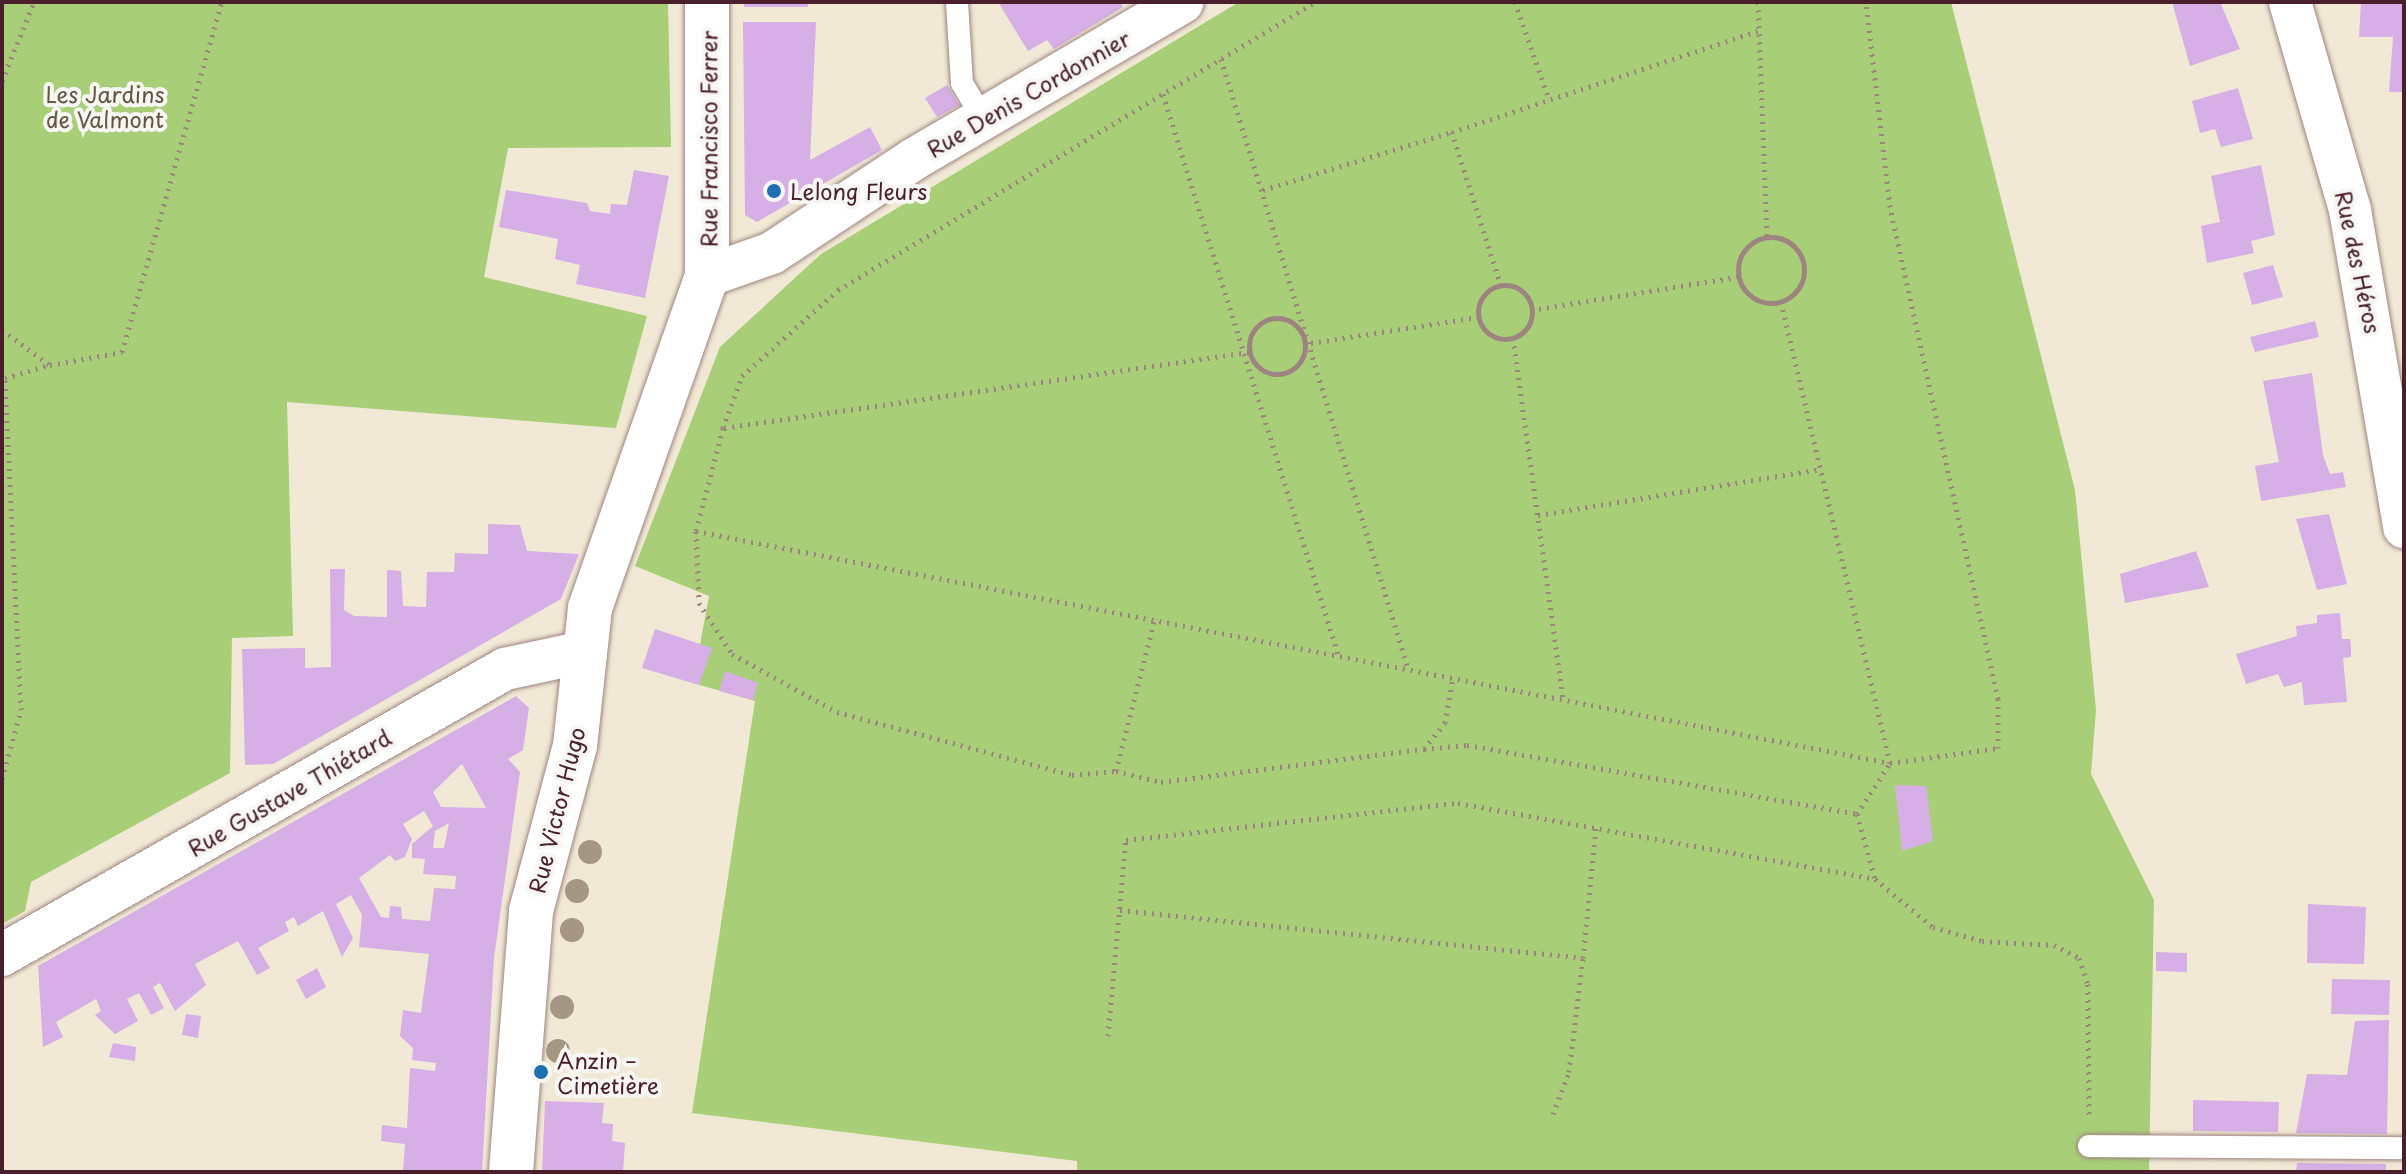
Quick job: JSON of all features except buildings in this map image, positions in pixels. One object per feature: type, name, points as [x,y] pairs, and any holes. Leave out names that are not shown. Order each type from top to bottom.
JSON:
[{"type":"street","name":"Rue Francisco Ferrer","points":[[707,2],[707,276]]},
{"type":"street","name":"Rue Denis Cordonnier","points":[[707,276],[772,253],[983,119],[1183,2]]},
{"type":"street","name":"Rue des Héros","points":[[2290,2],[2350,210],[2404,527]]},
{"type":"street","name":"Rue Victor Hugo","points":[[511,1172],[531,911],[575,746],[584,652],[596,585],[689,344],[707,276]]},
{"type":"street","name":"Rue Gustave Thiétard","points":[[3,957],[505,669],[584,652]]},
{"type":"lane","points":[[957,2],[962,83],[983,119]]},
{"type":"lane","points":[[2089,1146],[2404,1148]]},
{"type":"path","points":[[2,81],[34,2]]},
{"type":"path","points":[[2,779],[21,710],[5,378],[50,365],[122,352],[222,2]]},
{"type":"path","points":[[1315,2],[838,290],[742,376],[723,428],[696,531],[699,603],[732,654],[800,696],[1072,775],[1116,771],[1161,782],[1467,745],[1857,814]]},
{"type":"path","points":[[1515,2],[1549,99]]},
{"type":"path","points":[[1758,2],[1767,237]]},
{"type":"path","points":[[696,531],[1890,763],[1998,748],[1998,699],[1890,207],[1866,2]]},
{"type":"path","points":[[1263,190],[1452,132],[1760,30]]},
{"type":"path","points":[[1221,59],[1408,668]]},
{"type":"path","points":[[1163,94],[1338,654]]},
{"type":"path","points":[[1452,132],[1501,286]]},
{"type":"path","points":[[1767,237],[1789,242],[1802,259],[1803,280],[1781,302],[1750,296],[1738,277],[1741,255],[1767,237]]},
{"type":"path","points":[[1531,310],[1738,277]]},
{"type":"path","points":[[1501,286],[1518,289],[1531,310],[1527,327],[1513,338],[1495,337],[1478,317],[1486,293],[1501,286]]},
{"type":"path","points":[[1781,302],[1890,763],[1857,814],[1875,879]]},
{"type":"path","points":[[1309,344],[1478,317]]},
{"type":"path","points":[[1246,352],[1251,334],[1273,318],[1292,321],[1309,344]]},
{"type":"path","points":[[2,330],[50,365]]},
{"type":"path","points":[[1513,338],[1563,699]]},
{"type":"path","points":[[1246,352],[1259,368],[1286,374],[1301,362],[1309,344]]},
{"type":"path","points":[[723,428],[1246,352]]},
{"type":"path","points":[[1538,515],[1821,469]]},
{"type":"path","points":[[1116,771],[1155,618]]},
{"type":"path","points":[[1424,749],[1445,723],[1453,677]]},
{"type":"path","points":[[1108,1036],[1126,840],[1458,803],[1875,879],[1933,927],[1982,941],[2054,945],[2079,958],[2088,984],[2089,1146]]},
{"type":"path","points":[[1553,1114],[1569,1072],[1596,828]]},
{"type":"path","points":[[1120,910],[1583,958]]},
{"type":"green space","name":"Les Jardins de Valmont","points":[[2,2],[668,2],[671,147],[508,148],[484,277],[647,316],[616,428],[287,402],[293,636],[232,638],[230,773],[31,882],[25,911],[2,924]]},
{"type":"green space","points":[[1239,2],[1951,2],[2075,490],[2096,710],[2091,774],[2154,900],[2149,1172],[1077,1172],[1077,1161],[692,1113],[755,701],[693,683],[709,596],[635,566],[720,347],[821,254]]},
{"type":"place","name":"Lelong Fleurs","points":[[774,191]]},
{"type":"place","name":"Anzin – Cimetière","points":[[541,1072]]}]
